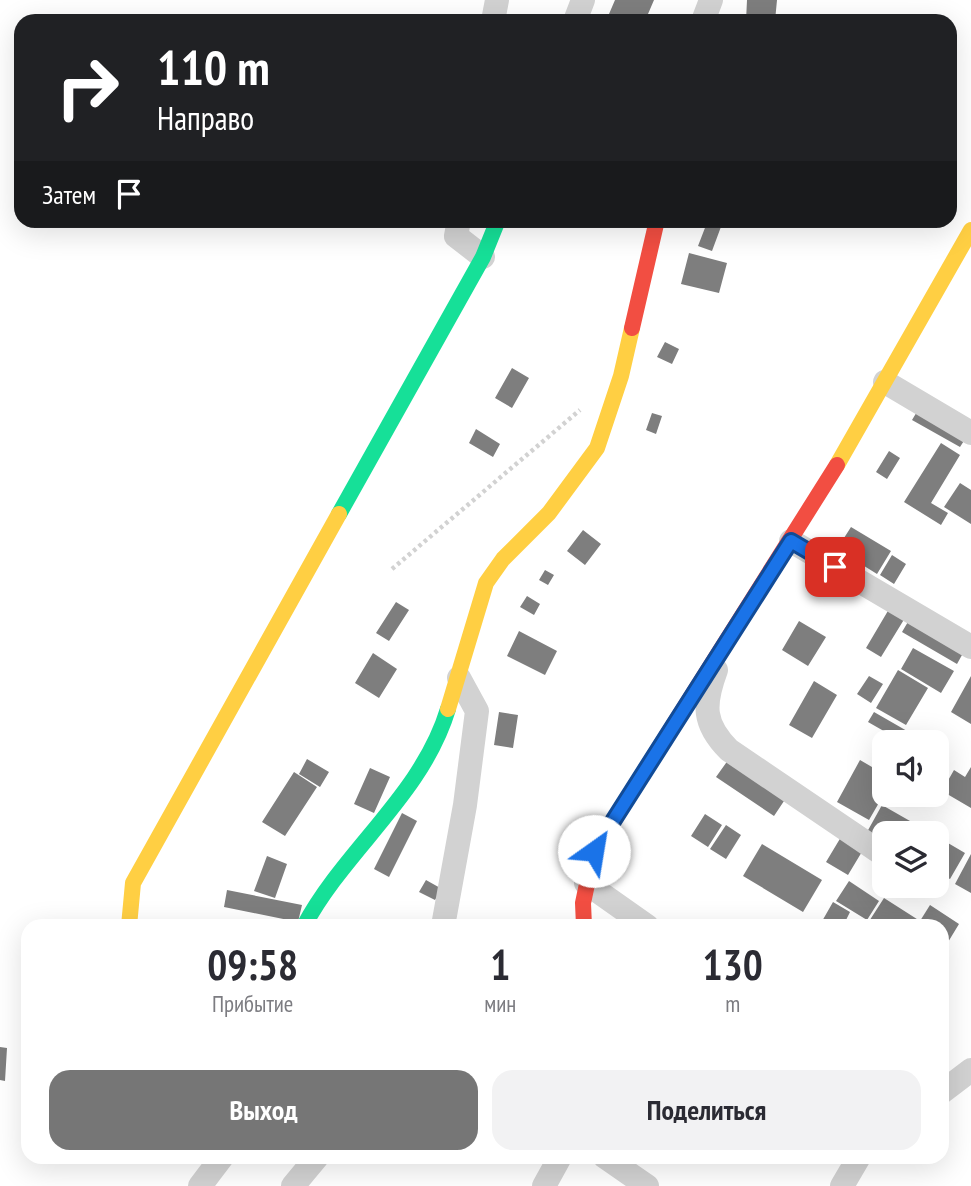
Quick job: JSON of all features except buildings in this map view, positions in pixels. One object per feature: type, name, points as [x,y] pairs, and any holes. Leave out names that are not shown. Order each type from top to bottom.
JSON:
[{"type":"street","points":[[458,228],[456,236],[483,257]]},
{"type":"street","points":[[130,919],[133,883],[483,257],[495,228]]},
{"type":"street","points":[[308,919],[314,906],[392,809],[438,742],[486,583],[503,559],[549,513],[597,448],[621,376],[655,228]]},
{"type":"street","points":[[584,919],[586,883],[594,851],[791,541],[971,230]]},
{"type":"street","points":[[885,382],[971,433]]},
{"type":"street","points":[[791,541],[971,647]]},
{"type":"street","points":[[728,638],[709,688],[707,717],[714,735],[729,750],[872,847]]},
{"type":"street","points":[[444,919],[465,805],[477,710],[459,678]]},
{"type":"street","points":[[586,883],[637,919]]},
{"type":"street","points":[[949,1086],[971,1070]]},
{"type":"street","points":[[200,1186],[217,1164]]},
{"type":"street","points":[[293,1186],[311,1164]]},
{"type":"street","points":[[544,1186],[556,1164]]},
{"type":"street","points":[[615,1164],[647,1186]]},
{"type":"street","points":[[842,1186],[855,1164]]},
{"type":"path","points":[[392,569],[590,402]]},
{"type":"traffic: fast","points":[[339,514],[483,257],[495,228]]},
{"type":"traffic: fast","points":[[308,919],[340,872],[402,795],[420,768],[436,740],[448,709]]},
{"type":"traffic: slow","points":[[837,465],[971,230]]},
{"type":"traffic: slow","points":[[448,709],[486,583],[503,559],[549,513],[597,448],[621,376],[632,328]]},
{"type":"traffic: slow","points":[[130,919],[133,883],[339,514]]},
{"type":"traffic: jam","points":[[632,328],[655,228]]},
{"type":"traffic: jam","points":[[584,919],[583,903],[594,851],[837,465]]},
{"type":"route","points":[[594,851],[791,541],[835,567]]}]
